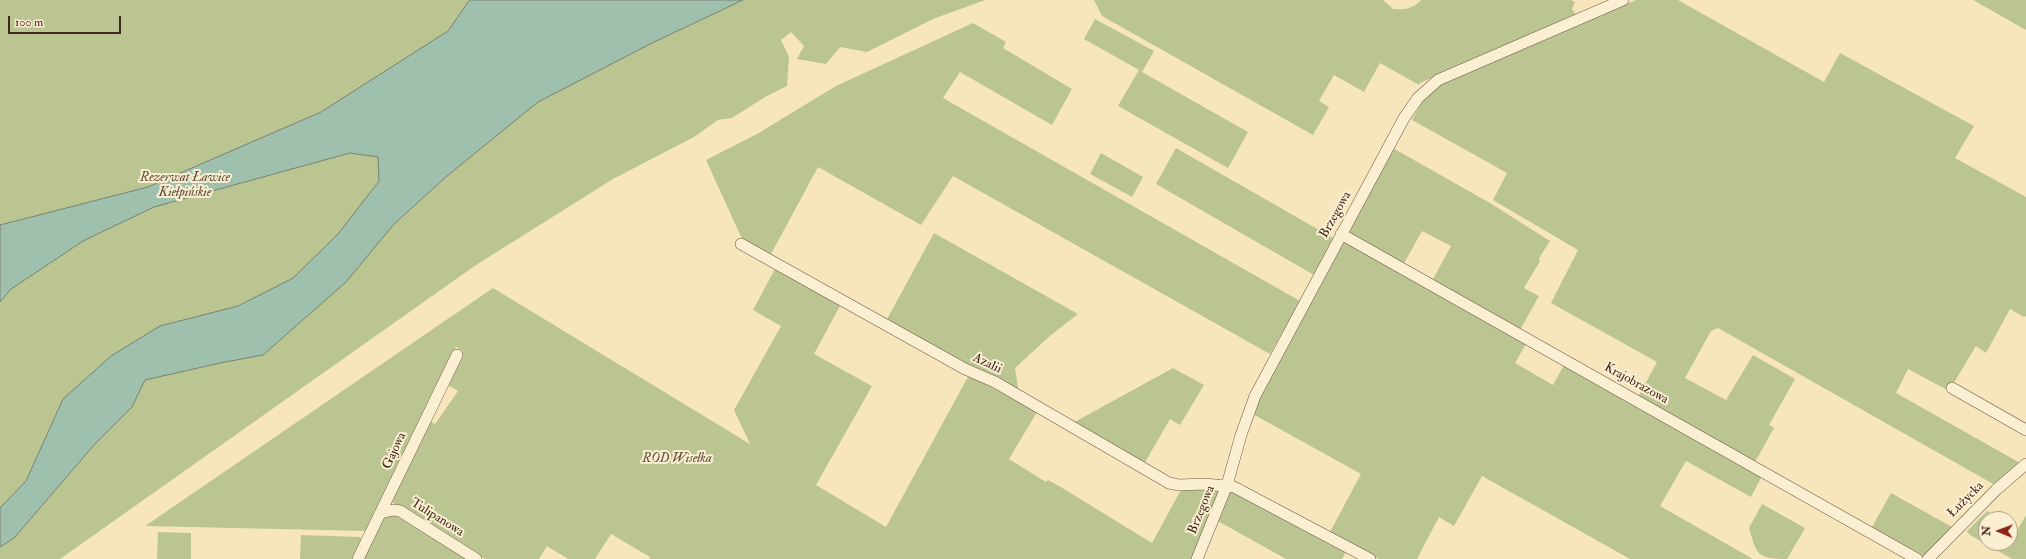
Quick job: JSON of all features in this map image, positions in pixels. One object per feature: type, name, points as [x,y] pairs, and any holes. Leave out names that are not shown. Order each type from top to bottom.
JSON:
[{"type":"street","name":"Brzegowa","points":[[1197,559],[1227,485],[1241,436],[1255,396],[1404,118],[1418,98],[1438,80],[1623,0]]},
{"type":"street","name":"Krajobrazowa","points":[[1341,234],[1917,559]]},
{"type":"street","name":"Azalii","points":[[740,244],[965,369],[994,382],[1169,483],[1179,485],[1227,485]]},
{"type":"street","name":"Gajowa","points":[[358,559],[457,355]]},
{"type":"street","points":[[1952,388],[2026,430]]},
{"type":"street","name":"Łużycka","points":[[1928,559],[1996,490],[2026,464]]},
{"type":"street","points":[[1227,485],[1234,487],[1370,559]]},
{"type":"street","name":"Tulipanowa","points":[[381,513],[393,510],[400,511],[476,559]]},
{"type":"green space","name":"Rezerwat Ławice Kiełpińskie","points":[[0,0],[740,0],[737,3],[743,0],[985,0],[933,19],[867,52],[840,47],[826,64],[797,59],[804,46],[791,32],[781,40],[789,57],[787,86],[765,97],[732,118],[718,120],[694,137],[613,179],[476,265],[60,559],[0,559],[0,547],[14,538],[0,524]]},
{"type":"green space","points":[[1094,0],[1383,0],[1393,9],[1401,9],[1412,7],[1421,0],[1571,0],[1575,2],[1572,9],[1576,14],[1420,83],[1419,85],[1380,63],[1364,92],[1334,75],[1319,101],[1329,107],[1313,135],[1102,16]]},
{"type":"green space","points":[[1636,0],[1678,0],[1824,82],[1840,53],[1974,126],[1955,158],[2026,197],[2026,316],[2024,317],[2010,309],[1986,353],[1976,346],[1949,391],[1908,369],[1896,393],[2022,464],[1995,485],[1718,328],[1711,331],[1685,378],[1726,400],[1753,355],[1795,379],[1769,425],[1774,428],[1755,462],[1638,397],[1657,362],[1551,303],[1578,250],[1493,200],[1507,173],[1412,120],[1423,100],[1438,85]]},
{"type":"green space","points":[[1973,0],[2026,0],[2026,30]]},
{"type":"green space","points":[[1095,19],[1154,51],[1142,72],[1248,132],[1228,168],[1118,106],[1139,70],[1084,39]]},
{"type":"green space","points":[[973,23],[1006,42],[1003,48],[1072,89],[1052,125],[960,72],[943,98],[1300,301],[1270,354],[953,176],[921,225],[818,167],[770,256],[743,241],[706,160],[757,134],[836,86]]},
{"type":"green space","points":[[1391,147],[1490,203],[1550,241],[1539,258],[1540,261],[1524,288],[1539,296],[1520,330],[1432,281],[1451,246],[1422,231],[1403,265],[1345,232]]},
{"type":"green space","points":[[1176,148],[1333,238],[1314,275],[1156,184]]},
{"type":"green space","points":[[1101,153],[1143,177],[1132,197],[1090,174]]},
{"type":"green space","points":[[934,233],[1078,314],[1051,335],[1015,368],[1019,394],[886,321]]},
{"type":"green space","points":[[1341,240],[1526,344],[1515,363],[1553,385],[1564,365],[1762,476],[1751,497],[1686,461],[1660,506],[1753,559],[1630,559],[1482,476],[1454,526],[1439,517],[1417,559],[1379,559],[1330,532],[1361,474],[1251,413]]},
{"type":"green space","name":"ROD Wisełka","points":[[776,267],[841,304],[814,354],[872,386],[816,485],[886,527],[969,375],[1037,412],[1009,459],[1046,482],[1048,480],[1059,486],[1152,543],[1182,488],[1221,490],[1194,559],[649,559],[650,557],[611,534],[595,559],[568,559],[547,546],[539,559],[485,559],[390,501],[428,420],[435,424],[458,391],[446,384],[463,351],[456,347],[366,531],[145,526],[493,288],[750,444],[734,410],[781,326],[753,310]]},
{"type":"green space","points":[[1173,368],[1204,385],[1180,425],[1170,419],[1144,464],[1071,424]]},
{"type":"green space","points":[[1233,490],[1346,552],[1342,559],[1286,559],[1216,520],[1228,491]]},
{"type":"green space","points":[[1891,493],[1952,527],[1926,557],[1872,527]]},
{"type":"green space","points":[[1762,504],[1805,528],[1787,559],[1777,559],[1764,556],[1760,554],[1754,544],[1749,528]]},
{"type":"green space","points":[[396,514],[469,559],[364,559],[385,516]]},
{"type":"green space","points":[[2026,515],[2026,559],[2012,559],[1998,551],[2018,551],[2018,529]]},
{"type":"green space","points":[[1978,520],[1978,540],[1970,535],[1967,531]]},
{"type":"green space","points":[[158,532],[191,533],[191,559],[157,559]]},
{"type":"green space","points":[[301,535],[360,537],[362,540],[353,559],[300,559]]},
{"type":"shaded area","points":[[470,0],[743,0],[652,43],[538,102],[447,176],[394,224],[346,282],[263,355],[145,380],[132,407],[94,445],[14,538],[0,547],[0,508],[26,481],[63,399],[111,356],[160,326],[238,306],[293,278],[338,234],[379,181],[378,157],[350,153],[154,207],[83,241],[11,289],[0,302],[0,225],[148,187],[321,112],[448,31]]}]
